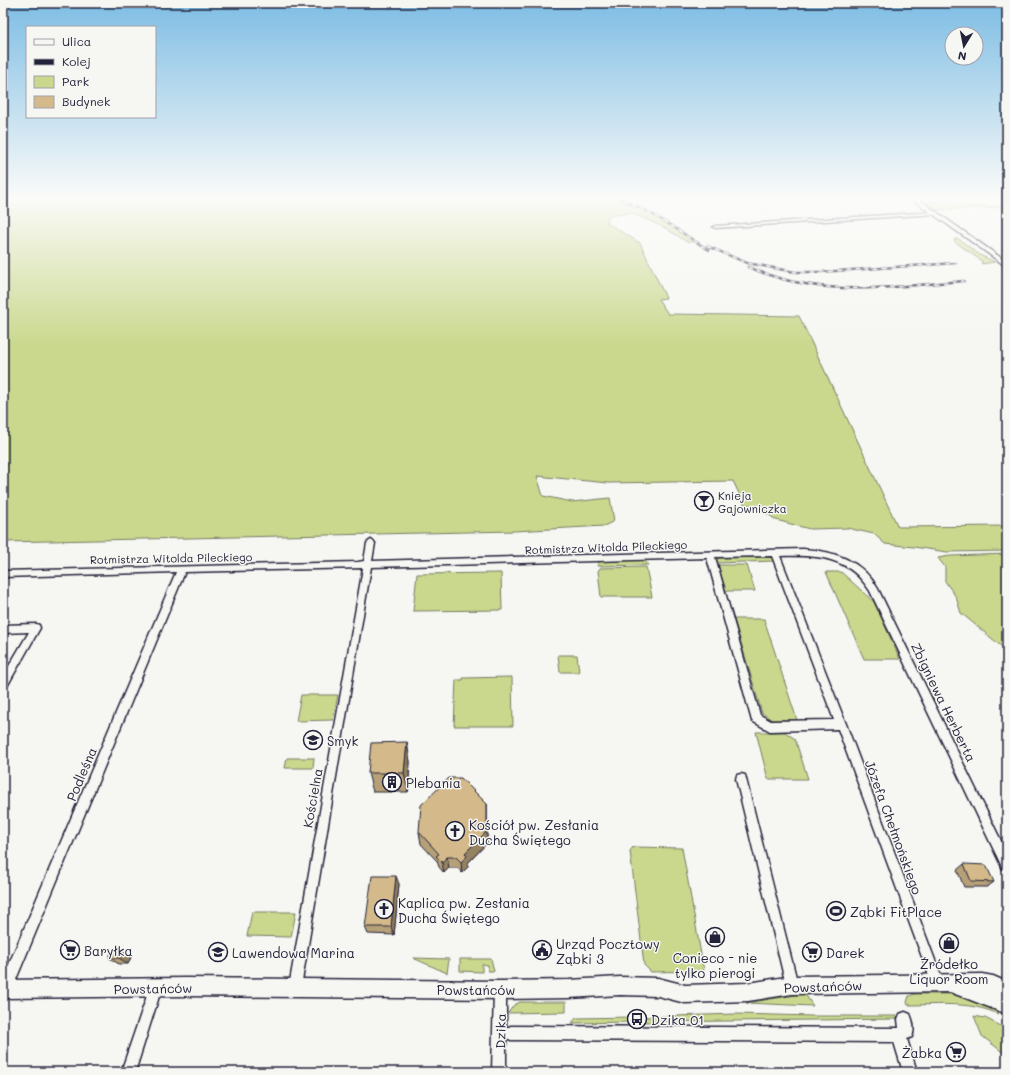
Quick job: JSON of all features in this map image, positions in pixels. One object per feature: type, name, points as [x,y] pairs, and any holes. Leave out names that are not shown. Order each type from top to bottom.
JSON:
[{"type":"street","points":[[982,247],[1007,265]]},
{"type":"street","name":"Kościelna","points":[[294,987],[371,543]]},
{"type":"street","name":"Rotmistrza Witolda Pileckiego","points":[[3,574],[340,565],[349,567],[367,564],[775,553],[822,553],[845,561]]},
{"type":"street","name":"Józefa Chełmońskiego","points":[[775,553],[943,984]]},
{"type":"street","points":[[710,555],[756,718],[770,726],[841,724]]},
{"type":"street","name":"Zbigniewa Herberta","points":[[845,561],[860,570],[874,589],[1007,864]]},
{"type":"street","name":"Podleśna","points":[[4,989],[182,569]]},
{"type":"street","points":[[3,628],[36,628],[3,685]]},
{"type":"street","points":[[741,779],[792,985]]},
{"type":"street","name":"Powstańców","points":[[4,989],[294,987],[500,990],[569,989],[620,986],[658,987],[685,994],[740,993],[792,985],[982,983],[993,985],[1007,992]]},
{"type":"street","name":"Powstańców","points":[[943,984],[988,996],[1007,1005]]},
{"type":"street","points":[[128,1072],[156,988]]},
{"type":"street","name":"Dzika","points":[[499,1072],[500,990]]},
{"type":"street","points":[[511,1033],[899,1035],[906,1032],[907,1028],[905,1019]]},
{"type":"street","points":[[899,1035],[910,1072]]},
{"type":"green space","points":[[3,247],[642,247],[666,298],[658,299],[668,314],[799,316],[898,527],[1007,526],[1007,551],[947,552],[885,544],[874,534],[847,528],[810,529],[776,520],[758,507],[744,504],[733,481],[608,483],[537,476],[543,496],[572,502],[610,498],[614,521],[604,526],[515,531],[3,542]]},
{"type":"green space","points":[[963,247],[970,247],[980,255],[995,262],[981,263],[983,262]]},
{"type":"green space","points":[[1007,554],[1007,651],[961,613],[956,597],[945,581],[945,567],[938,558],[950,556]]},
{"type":"green space","points":[[720,558],[773,558],[775,561],[716,563],[717,559]]},
{"type":"green space","points":[[643,560],[648,565],[597,566],[598,563],[602,561]]},
{"type":"green space","points":[[718,565],[747,565],[755,591],[726,591]]},
{"type":"green space","points":[[646,567],[652,597],[601,597],[598,571],[600,568]]},
{"type":"green space","points":[[826,572],[841,572],[874,602],[900,659],[864,659]]},
{"type":"green space","points":[[501,573],[502,610],[413,611],[417,574]]},
{"type":"green space","points":[[734,619],[764,619],[797,720],[772,720],[762,713]]},
{"type":"green space","points":[[558,655],[577,655],[579,672],[560,672]]},
{"type":"green space","points":[[512,677],[513,726],[454,726],[456,680],[463,680],[463,678]]},
{"type":"green space","points":[[301,695],[338,695],[333,720],[296,721]]},
{"type":"green space","points":[[756,732],[785,732],[795,739],[808,779],[768,779]]},
{"type":"green space","points":[[287,758],[314,758],[313,768],[285,768]]},
{"type":"green space","points":[[633,847],[682,848],[704,971],[651,972],[644,965],[630,851]]},
{"type":"green space","points":[[252,912],[296,912],[291,937],[247,936]]},
{"type":"green space","points":[[413,958],[449,959],[447,973]]},
{"type":"green space","points":[[460,959],[491,959],[494,971],[488,971],[488,965],[482,964],[482,972],[460,971]]},
{"type":"green space","points":[[805,994],[813,1006],[746,1003]]},
{"type":"green space","points":[[915,994],[960,994],[997,1005],[998,1014],[965,1005],[908,1005],[907,1002],[909,996]]},
{"type":"green space","points":[[520,1002],[566,1002],[566,1012],[508,1013],[514,1005]]},
{"type":"green space","points":[[736,1014],[897,1016],[898,1019],[642,1022],[642,1017]]},
{"type":"green space","points":[[974,1016],[985,1018],[1007,1029],[1007,1047],[1005,1054],[982,1036]]},
{"type":"green space","points":[[632,1017],[633,1022],[572,1023],[576,1018]]},
{"type":"building","points":[[407,742],[404,773],[368,773],[371,743]]},
{"type":"building","name":"Kościół pw. Zesłania Ducha Świętego","points":[[449,778],[461,778],[487,804],[487,831],[465,853],[467,856],[461,862],[456,857],[447,857],[442,862],[436,856],[439,854],[419,832],[421,805]]},
{"type":"building","points":[[964,864],[986,865],[994,882],[971,881]]},
{"type":"building","name":"Kaplica pw. Zesłania Ducha Świętego","points":[[372,876],[396,876],[391,927],[365,927]]},
{"type":"building","points":[[112,950],[121,950],[119,958],[109,958]]},
{"type":"railway","points":[[705,247],[709,250]]},
{"type":"railway","points":[[710,247],[747,263],[795,272],[820,272],[956,263]]},
{"type":"railway","points":[[748,267],[793,282],[841,288],[882,288],[964,281]]},
{"type":"place","name":"Knieja Gajowniczka","points":[[704,501]]},
{"type":"place","name":"Smyk","points":[[313,740]]},
{"type":"place","name":"Plebania","points":[[392,782]]},
{"type":"place","name":"Kościół pw. Zesłania Ducha Świętego","points":[[455,831]]},
{"type":"place","name":"Kaplica pw. Zesłania Ducha Świętego","points":[[384,909]]},
{"type":"place","name":"Ząbki FitPlace","points":[[836,911]]},
{"type":"place","name":"Conieco - nie tylko pierogi","points":[[715,937]]},
{"type":"place","name":"Źródełko Liquor Room","points":[[949,943]]},
{"type":"place","name":"Baryłka","points":[[70,950]]},
{"type":"place","name":"Urząd Pocztowy Ząbki 3","points":[[542,950]]},
{"type":"place","name":"Lawendowa Marina","points":[[218,952]]},
{"type":"place","name":"Darek","points":[[812,952]]},
{"type":"place","name":"Dzika 01","points":[[637,1019]]},
{"type":"place","name":"Żabka","points":[[956,1052]]}]
